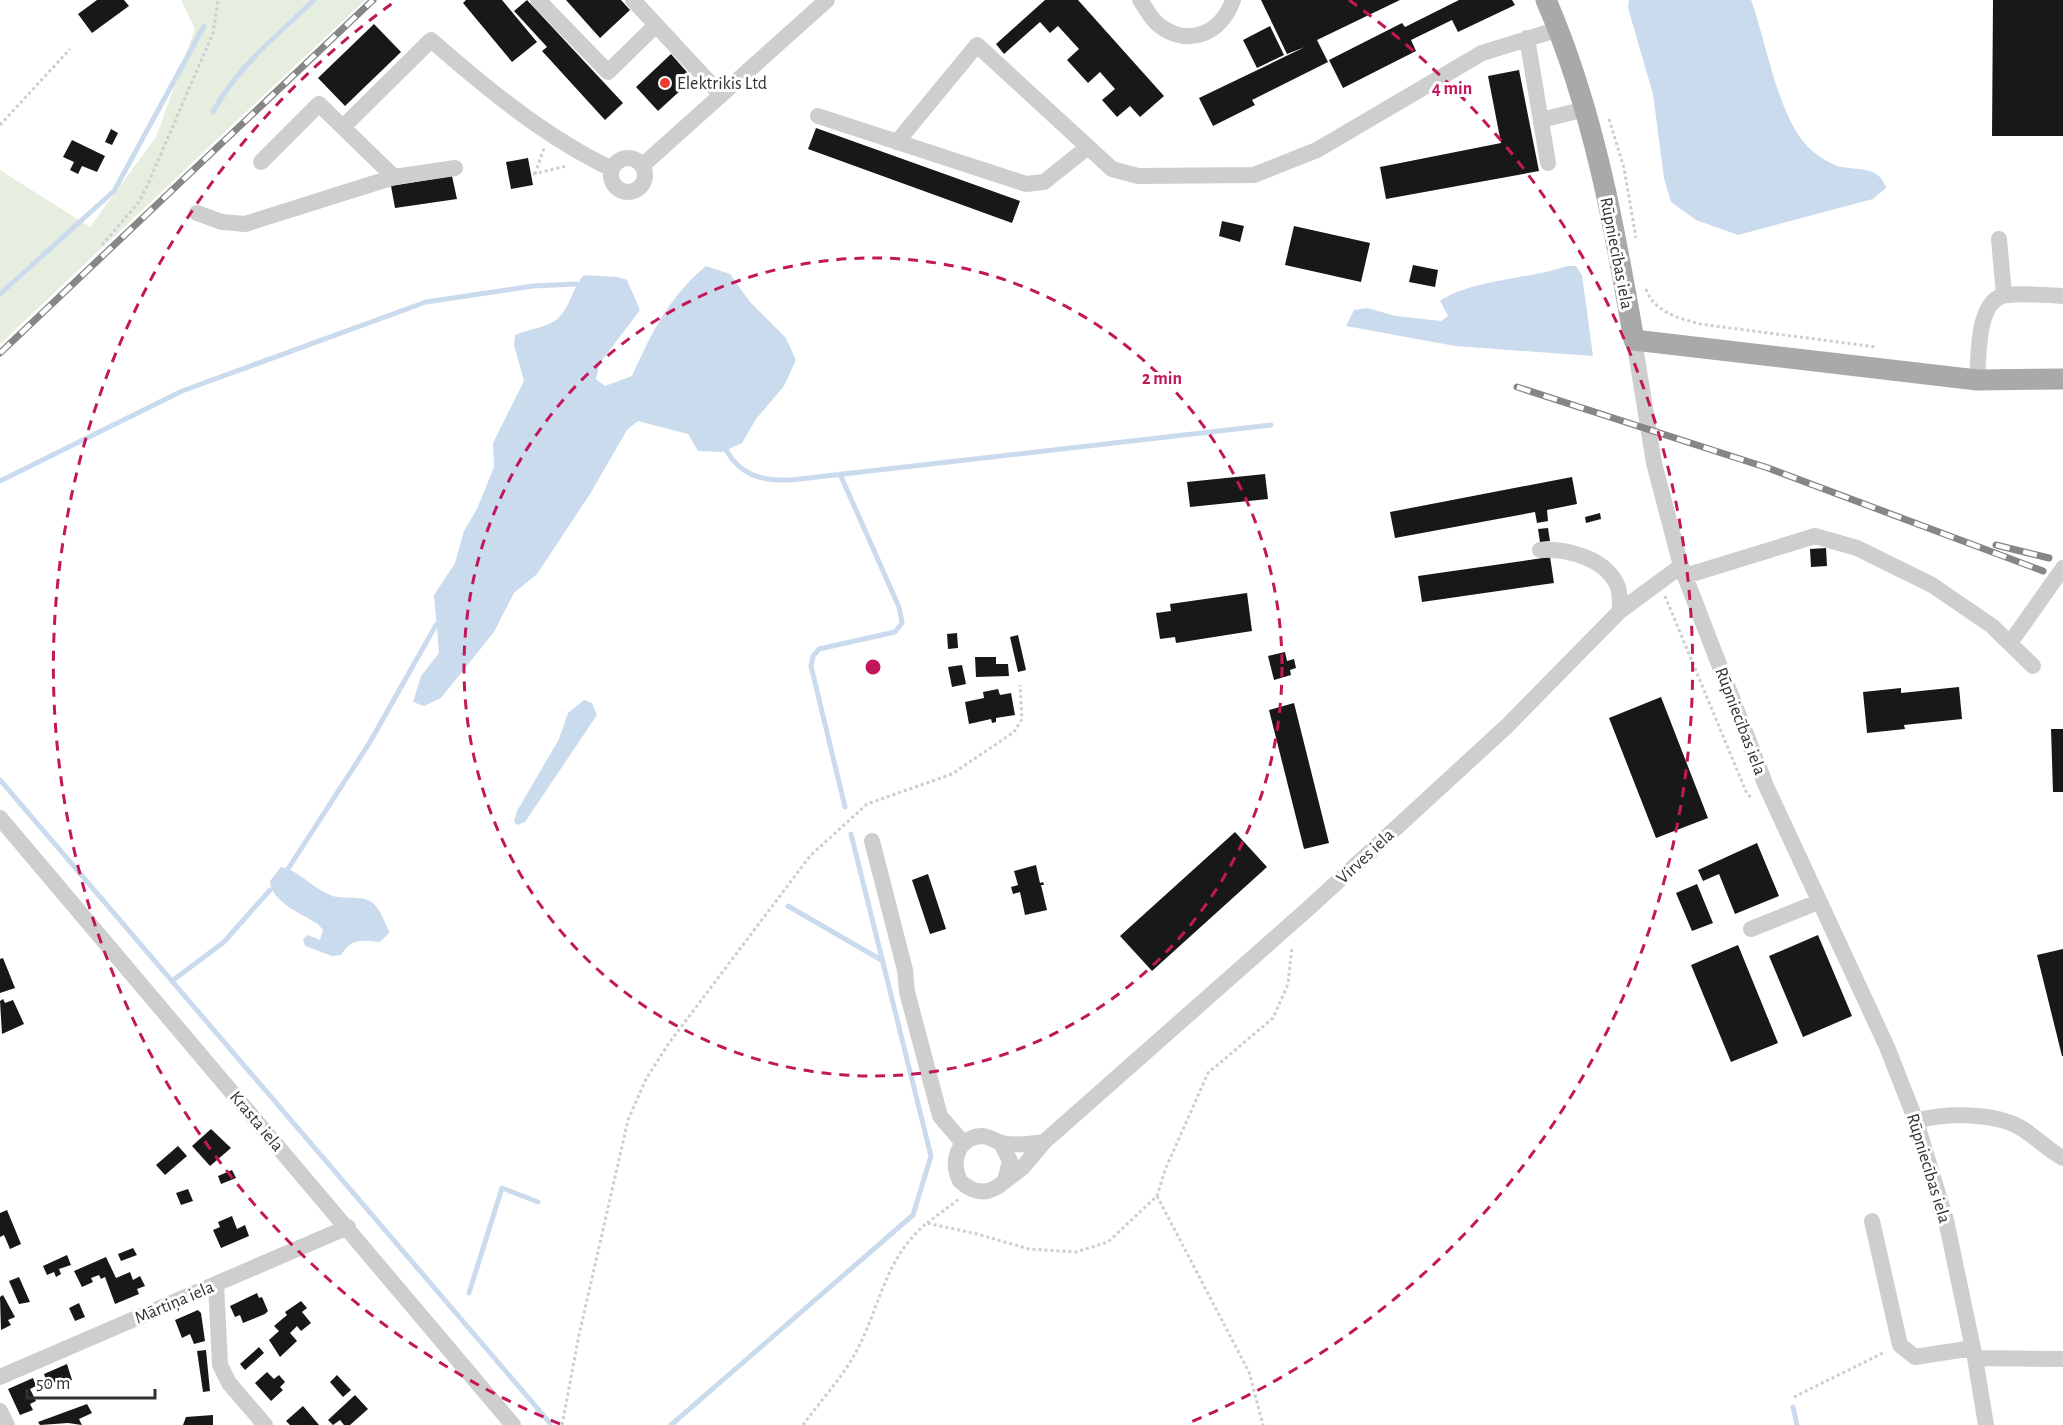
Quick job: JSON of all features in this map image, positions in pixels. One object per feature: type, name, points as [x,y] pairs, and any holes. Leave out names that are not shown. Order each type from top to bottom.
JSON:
[{"type":"main road","name":"Rūpniecības iela","points":[[1546,0],[1559,29],[1586,109],[1614,230],[1634,340]]},
{"type":"main road","points":[[1634,340],[1977,380],[2063,379]]},
{"type":"street","points":[[538,0],[608,72],[656,25]]},
{"type":"street","points":[[633,0],[721,95]]},
{"type":"street","points":[[643,165],[827,0]]},
{"type":"street","points":[[1140,0],[1158,26],[1181,36],[1203,36],[1228,15],[1233,0]]},
{"type":"street","points":[[897,142],[977,45],[1112,169],[1138,176],[1254,175],[1317,150],[1482,53],[1559,29]]},
{"type":"street","points":[[1527,39],[1548,163]]},
{"type":"street","points":[[343,127],[431,40],[485,87],[538,125],[612,169]]},
{"type":"street","points":[[261,162],[319,104],[394,177]]},
{"type":"street","points":[[1541,120],[1586,109]]},
{"type":"street","points":[[818,116],[1026,184],[1044,182],[1088,147]]},
{"type":"street","points":[[626,157],[638,160],[643,165],[646,176],[641,187],[631,192],[619,190],[615,186],[612,169],[615,163],[626,157]]},
{"type":"street","points":[[197,213],[222,222],[245,224],[394,177],[455,168]]},
{"type":"street","points":[[1999,239],[2004,295]]},
{"type":"street","points":[[1977,380],[1983,318],[1990,303],[2004,295],[2063,296]]},
{"type":"street","name":"Rūpniecības iela","points":[[1634,340],[1654,464],[1683,571],[1766,786],[1887,1047],[1916,1121],[1947,1220],[1986,1425]]},
{"type":"street","name":"Virves iela","points":[[968,1188],[988,1192],[1022,1168],[1044,1142],[1294,920],[1507,726],[1620,611],[1683,571],[1815,536],[1857,548],[1932,585],[1992,626],[2033,666]]},
{"type":"street","points":[[1540,550],[1555,549],[1592,560],[1607,571],[1618,588],[1620,611]]},
{"type":"street","points":[[2010,643],[2063,568]]},
{"type":"street","name":"Krasta iela","points":[[0,818],[513,1425]]},
{"type":"street","points":[[872,841],[905,970],[907,993],[940,1116],[963,1143]]},
{"type":"street","points":[[1751,929],[1818,902]]},
{"type":"street","points":[[1916,1121],[1946,1114],[2001,1120],[2021,1128],[2063,1158]]},
{"type":"street","points":[[968,1188],[960,1181],[954,1162],[963,1143],[982,1136],[1001,1143],[1026,1145],[1044,1142]]},
{"type":"street","points":[[1001,1143],[1011,1161],[1005,1181]]},
{"type":"street","points":[[1872,1221],[1900,1345],[1915,1357],[1974,1353],[2063,1359]]},
{"type":"street","name":"Mārtiņa iela","points":[[0,1377],[348,1227]]},
{"type":"street","points":[[216,1284],[220,1365],[229,1383],[265,1425]]},
{"type":"street","points":[[0,1411],[7,1425]]},
{"type":"path","points":[[102,245],[139,202],[148,184],[213,33],[218,0]]},
{"type":"path","points":[[0,125],[70,49]]},
{"type":"path","points":[[1607,112],[1624,168],[1636,239]]},
{"type":"path","points":[[544,148],[534,174],[567,166]]},
{"type":"path","points":[[1645,283],[1646,292],[1660,309],[1676,317],[1700,324],[1883,348]]},
{"type":"path","points":[[562,1425],[579,1335],[628,1120],[646,1079],[669,1042],[810,856],[867,804],[952,774],[1014,732],[1022,719],[1020,684]]},
{"type":"path","points":[[927,1223],[1029,1249],[1076,1252],[1108,1242],[1157,1196],[1165,1170],[1208,1073],[1273,1018],[1288,984],[1294,920]]},
{"type":"path","points":[[803,1425],[853,1358],[882,1290],[909,1238],[953,1205],[968,1188]]},
{"type":"path","points":[[1157,1196],[1249,1372],[1263,1425]]},
{"type":"path","points":[[1794,1397],[1873,1356],[1900,1345]]},
{"type":"green space","points":[[181,0],[365,0],[0,344],[0,170],[90,227],[156,137],[195,29]]},
{"type":"water","points":[[1629,0],[1751,0],[1781,98],[1798,134],[1808,147],[1825,160],[1842,167],[1871,172],[1882,180],[1886,188],[1873,199],[1738,235],[1696,220],[1671,202],[1664,178],[1653,94],[1628,8]]},
{"type":"water","points":[[706,266],[730,274],[750,302],[786,338],[796,360],[784,386],[756,419],[742,443],[722,452],[698,451],[688,434],[638,421],[627,430],[590,494],[537,574],[514,593],[494,632],[441,698],[424,706],[413,702],[421,676],[439,653],[434,595],[455,563],[464,531],[477,509],[494,467],[493,443],[524,381],[514,345],[515,335],[556,320],[565,310],[584,275],[618,277],[627,280],[640,310],[600,363],[596,379],[605,386],[632,376],[662,316],[681,290]]},
{"type":"water","points":[[1576,266],[1582,275],[1593,356],[1455,346],[1346,326],[1354,310],[1367,308],[1396,316],[1441,321],[1448,316],[1440,301],[1453,294],[1467,288]]},
{"type":"water","points":[[584,700],[592,703],[597,715],[525,822],[517,825],[514,822],[517,811],[559,739],[568,713]]},
{"type":"water","points":[[281,867],[333,896],[370,901],[379,910],[390,932],[380,942],[358,941],[353,943],[341,955],[332,956],[305,946],[303,939],[308,935],[320,940],[323,930],[318,924],[288,907],[276,895],[270,881]]},
{"type":"building","points":[[97,0],[124,0],[129,6],[92,33],[78,14]]},
{"type":"building","points":[[466,0],[502,0],[537,42],[512,62],[463,3]]},
{"type":"building","points":[[527,0],[623,103],[605,120],[542,51],[547,47],[514,11]]},
{"type":"building","points":[[566,0],[621,0],[630,10],[600,38]]},
{"type":"building","points":[[1045,0],[1078,0],[1164,96],[1140,117],[1130,106],[1117,117],[1102,100],[1115,89],[1100,72],[1088,83],[1067,60],[1079,49],[1058,26],[1050,33],[1040,22],[1004,54],[996,44]]},
{"type":"building","points":[[1261,0],[1400,0],[1317,40],[1328,62],[1252,100],[1255,105],[1213,126],[1199,98],[1305,47],[1287,54]]},
{"type":"building","points":[[1459,0],[1512,0],[1515,5],[1458,32],[1452,20],[1411,40],[1416,51],[1343,88],[1329,60],[1402,23],[1405,27]]},
{"type":"building","points":[[1993,0],[2063,0],[2063,136],[1992,136]]},
{"type":"building","points":[[374,24],[401,52],[345,106],[318,78]]},
{"type":"building","points":[[1270,26],[1284,55],[1257,68],[1243,40]]},
{"type":"building","name":"Elektrikis Ltd","points":[[671,54],[693,79],[658,111],[636,87]]},
{"type":"building","points":[[1519,70],[1539,171],[1386,199],[1380,167],[1501,143],[1488,76]]},
{"type":"building","points":[[816,128],[1020,201],[1012,223],[808,149]]},
{"type":"building","points":[[111,129],[118,133],[112,145],[105,142]]},
{"type":"building","points":[[72,140],[105,156],[97,172],[82,166],[78,174],[70,170],[74,162],[63,157]]},
{"type":"building","points":[[528,158],[533,185],[511,189],[506,162]]},
{"type":"building","points":[[452,176],[457,199],[395,208],[391,186]]},
{"type":"building","points":[[1222,221],[1244,226],[1240,242],[1219,236]]},
{"type":"building","points":[[1294,226],[1370,243],[1361,282],[1285,265]]},
{"type":"building","points":[[1413,265],[1438,270],[1435,287],[1409,282]]},
{"type":"building","points":[[1265,474],[1268,499],[1190,507],[1187,482]]},
{"type":"building","points":[[1572,477],[1577,504],[1547,510],[1548,521],[1537,523],[1535,512],[1395,538],[1390,512]]},
{"type":"building","points":[[1600,513],[1601,519],[1586,523],[1585,517]]},
{"type":"building","points":[[1548,528],[1550,541],[1540,542],[1538,529]]},
{"type":"building","points":[[1826,548],[1827,566],[1811,567],[1810,549]]},
{"type":"building","points":[[1550,557],[1554,583],[1422,602],[1418,576]]},
{"type":"building","points":[[1247,593],[1252,631],[1176,643],[1175,637],[1160,639],[1156,613],[1171,611],[1170,604]]},
{"type":"building","points":[[957,633],[958,648],[948,649],[947,634]]},
{"type":"building","points":[[1018,635],[1026,670],[1018,672],[1010,637]]},
{"type":"building","points":[[1285,652],[1287,661],[1294,659],[1296,668],[1290,670],[1291,675],[1274,680],[1268,656]]},
{"type":"building","points":[[975,657],[996,657],[996,664],[1008,664],[1009,676],[976,677]]},
{"type":"building","points":[[962,665],[966,684],[952,687],[948,667]]},
{"type":"building","points":[[1959,687],[1962,719],[1904,725],[1905,729],[1867,733],[1863,692],[1901,688],[1901,693]]},
{"type":"building","points":[[998,689],[1000,695],[1011,693],[1015,715],[996,718],[996,722],[992,723],[991,719],[969,724],[965,702],[984,698],[983,692]]},
{"type":"building","points":[[1661,697],[1708,818],[1656,838],[1609,718]]},
{"type":"building","points":[[1294,703],[1329,843],[1304,849],[1269,710]]},
{"type":"building","points":[[2051,729],[2063,729],[2063,792],[2053,792]]},
{"type":"building","points":[[1235,832],[1267,867],[1152,971],[1120,936]]},
{"type":"building","points":[[1757,843],[1779,896],[1735,914],[1719,874],[1703,881],[1698,870]]},
{"type":"building","points":[[1036,865],[1040,883],[1043,882],[1044,885],[1041,885],[1047,910],[1025,915],[1020,892],[1013,894],[1011,887],[1018,885],[1014,871]]},
{"type":"building","points":[[928,874],[946,929],[930,934],[912,880]]},
{"type":"building","points":[[1697,884],[1713,923],[1692,931],[1676,893]]},
{"type":"building","points":[[1818,935],[1852,1016],[1803,1037],[1769,956]]},
{"type":"building","points":[[1738,945],[1778,1043],[1731,1062],[1691,965]]},
{"type":"building","points":[[2063,949],[2063,1056],[2062,1056],[2037,955]]},
{"type":"building","points":[[3,958],[15,988],[0,993],[0,959]]},
{"type":"building","points":[[3,999],[5,1003],[13,1000],[24,1024],[2,1034],[0,1001]]},
{"type":"building","points":[[211,1129],[231,1148],[210,1166],[192,1146]]},
{"type":"building","points":[[178,1146],[187,1156],[165,1175],[156,1165]]},
{"type":"building","points":[[232,1170],[236,1178],[221,1184],[218,1176]]},
{"type":"building","points":[[188,1189],[193,1201],[181,1205],[176,1193]]},
{"type":"building","points":[[7,1210],[21,1244],[10,1249],[4,1235],[0,1237],[0,1213]]},
{"type":"building","points":[[232,1216],[237,1229],[245,1225],[249,1236],[221,1248],[213,1230],[220,1227],[218,1222]]},
{"type":"building","points":[[133,1248],[137,1255],[121,1261],[118,1254]]},
{"type":"building","points":[[67,1255],[71,1265],[59,1269],[61,1274],[56,1277],[54,1272],[47,1275],[43,1266]]},
{"type":"building","points":[[106,1257],[116,1278],[130,1272],[133,1280],[140,1276],[145,1286],[137,1289],[139,1294],[115,1304],[105,1277],[101,1279],[99,1275],[91,1278],[93,1282],[82,1287],[74,1271]]},
{"type":"building","points":[[19,1277],[30,1302],[19,1304],[9,1281]]},
{"type":"building","points":[[257,1293],[259,1298],[262,1297],[268,1311],[243,1323],[240,1315],[235,1317],[230,1306]]},
{"type":"building","points":[[3,1295],[15,1317],[8,1320],[11,1325],[1,1330],[0,1297]]},
{"type":"building","points":[[301,1301],[307,1308],[302,1312],[311,1323],[301,1331],[297,1326],[290,1333],[297,1341],[280,1357],[269,1340],[279,1331],[274,1326],[287,1315],[285,1312]]},
{"type":"building","points":[[79,1303],[85,1317],[75,1321],[69,1308]]},
{"type":"building","points":[[198,1310],[201,1313],[205,1341],[194,1344],[190,1334],[182,1338],[175,1320]]},
{"type":"building","points":[[259,1347],[264,1353],[245,1370],[240,1364]]},
{"type":"building","points":[[206,1350],[210,1391],[203,1392],[197,1351]]},
{"type":"building","points":[[67,1364],[72,1380],[65,1383],[63,1379],[48,1385],[44,1374]]},
{"type":"building","points":[[267,1372],[274,1379],[279,1375],[285,1382],[280,1387],[283,1390],[271,1401],[255,1383]]},
{"type":"building","points":[[337,1375],[351,1390],[343,1397],[330,1382]]},
{"type":"building","points":[[33,1378],[36,1386],[30,1389],[36,1401],[30,1404],[33,1410],[20,1415],[8,1389]]},
{"type":"building","points":[[355,1395],[368,1409],[350,1425],[344,1425],[340,1420],[333,1425],[328,1420]]},
{"type":"building","points":[[87,1404],[92,1413],[79,1419],[82,1425],[68,1423],[40,1425],[38,1422]]},
{"type":"building","points":[[303,1406],[319,1425],[290,1425],[286,1421]]},
{"type":"building","points":[[213,1415],[213,1425],[183,1425],[186,1417]]},
{"type":"waterway","points":[[213,112],[246,66],[314,0]]},
{"type":"waterway","points":[[0,294],[114,191],[204,26]]},
{"type":"waterway","points":[[0,481],[182,391],[426,302],[533,286],[576,284]]},
{"type":"waterway","points":[[726,450],[738,466],[753,475],[762,478],[791,480],[1271,425]]},
{"type":"waterway","points":[[840,474],[899,607],[902,623],[895,632],[819,649],[813,656],[811,666],[845,807]]},
{"type":"waterway","points":[[288,869],[370,742],[436,625]]},
{"type":"waterway","points":[[0,780],[550,1423]]},
{"type":"waterway","points":[[671,1425],[913,1215],[931,1156],[851,834]]},
{"type":"waterway","points":[[172,981],[224,942],[270,890]]},
{"type":"waterway","points":[[788,906],[883,961]]},
{"type":"waterway","points":[[469,1293],[502,1188],[538,1202]]},
{"type":"waterway","points":[[1793,1407],[1797,1425]]},
{"type":"railway","points":[[0,353],[373,0]]},
{"type":"railway","points":[[1517,387],[1768,468],[2043,571]]},
{"type":"railway","points":[[1996,545],[2049,558]]},
{"type":"place","name":"Elektrikis Ltd","points":[[665,83]]}]
